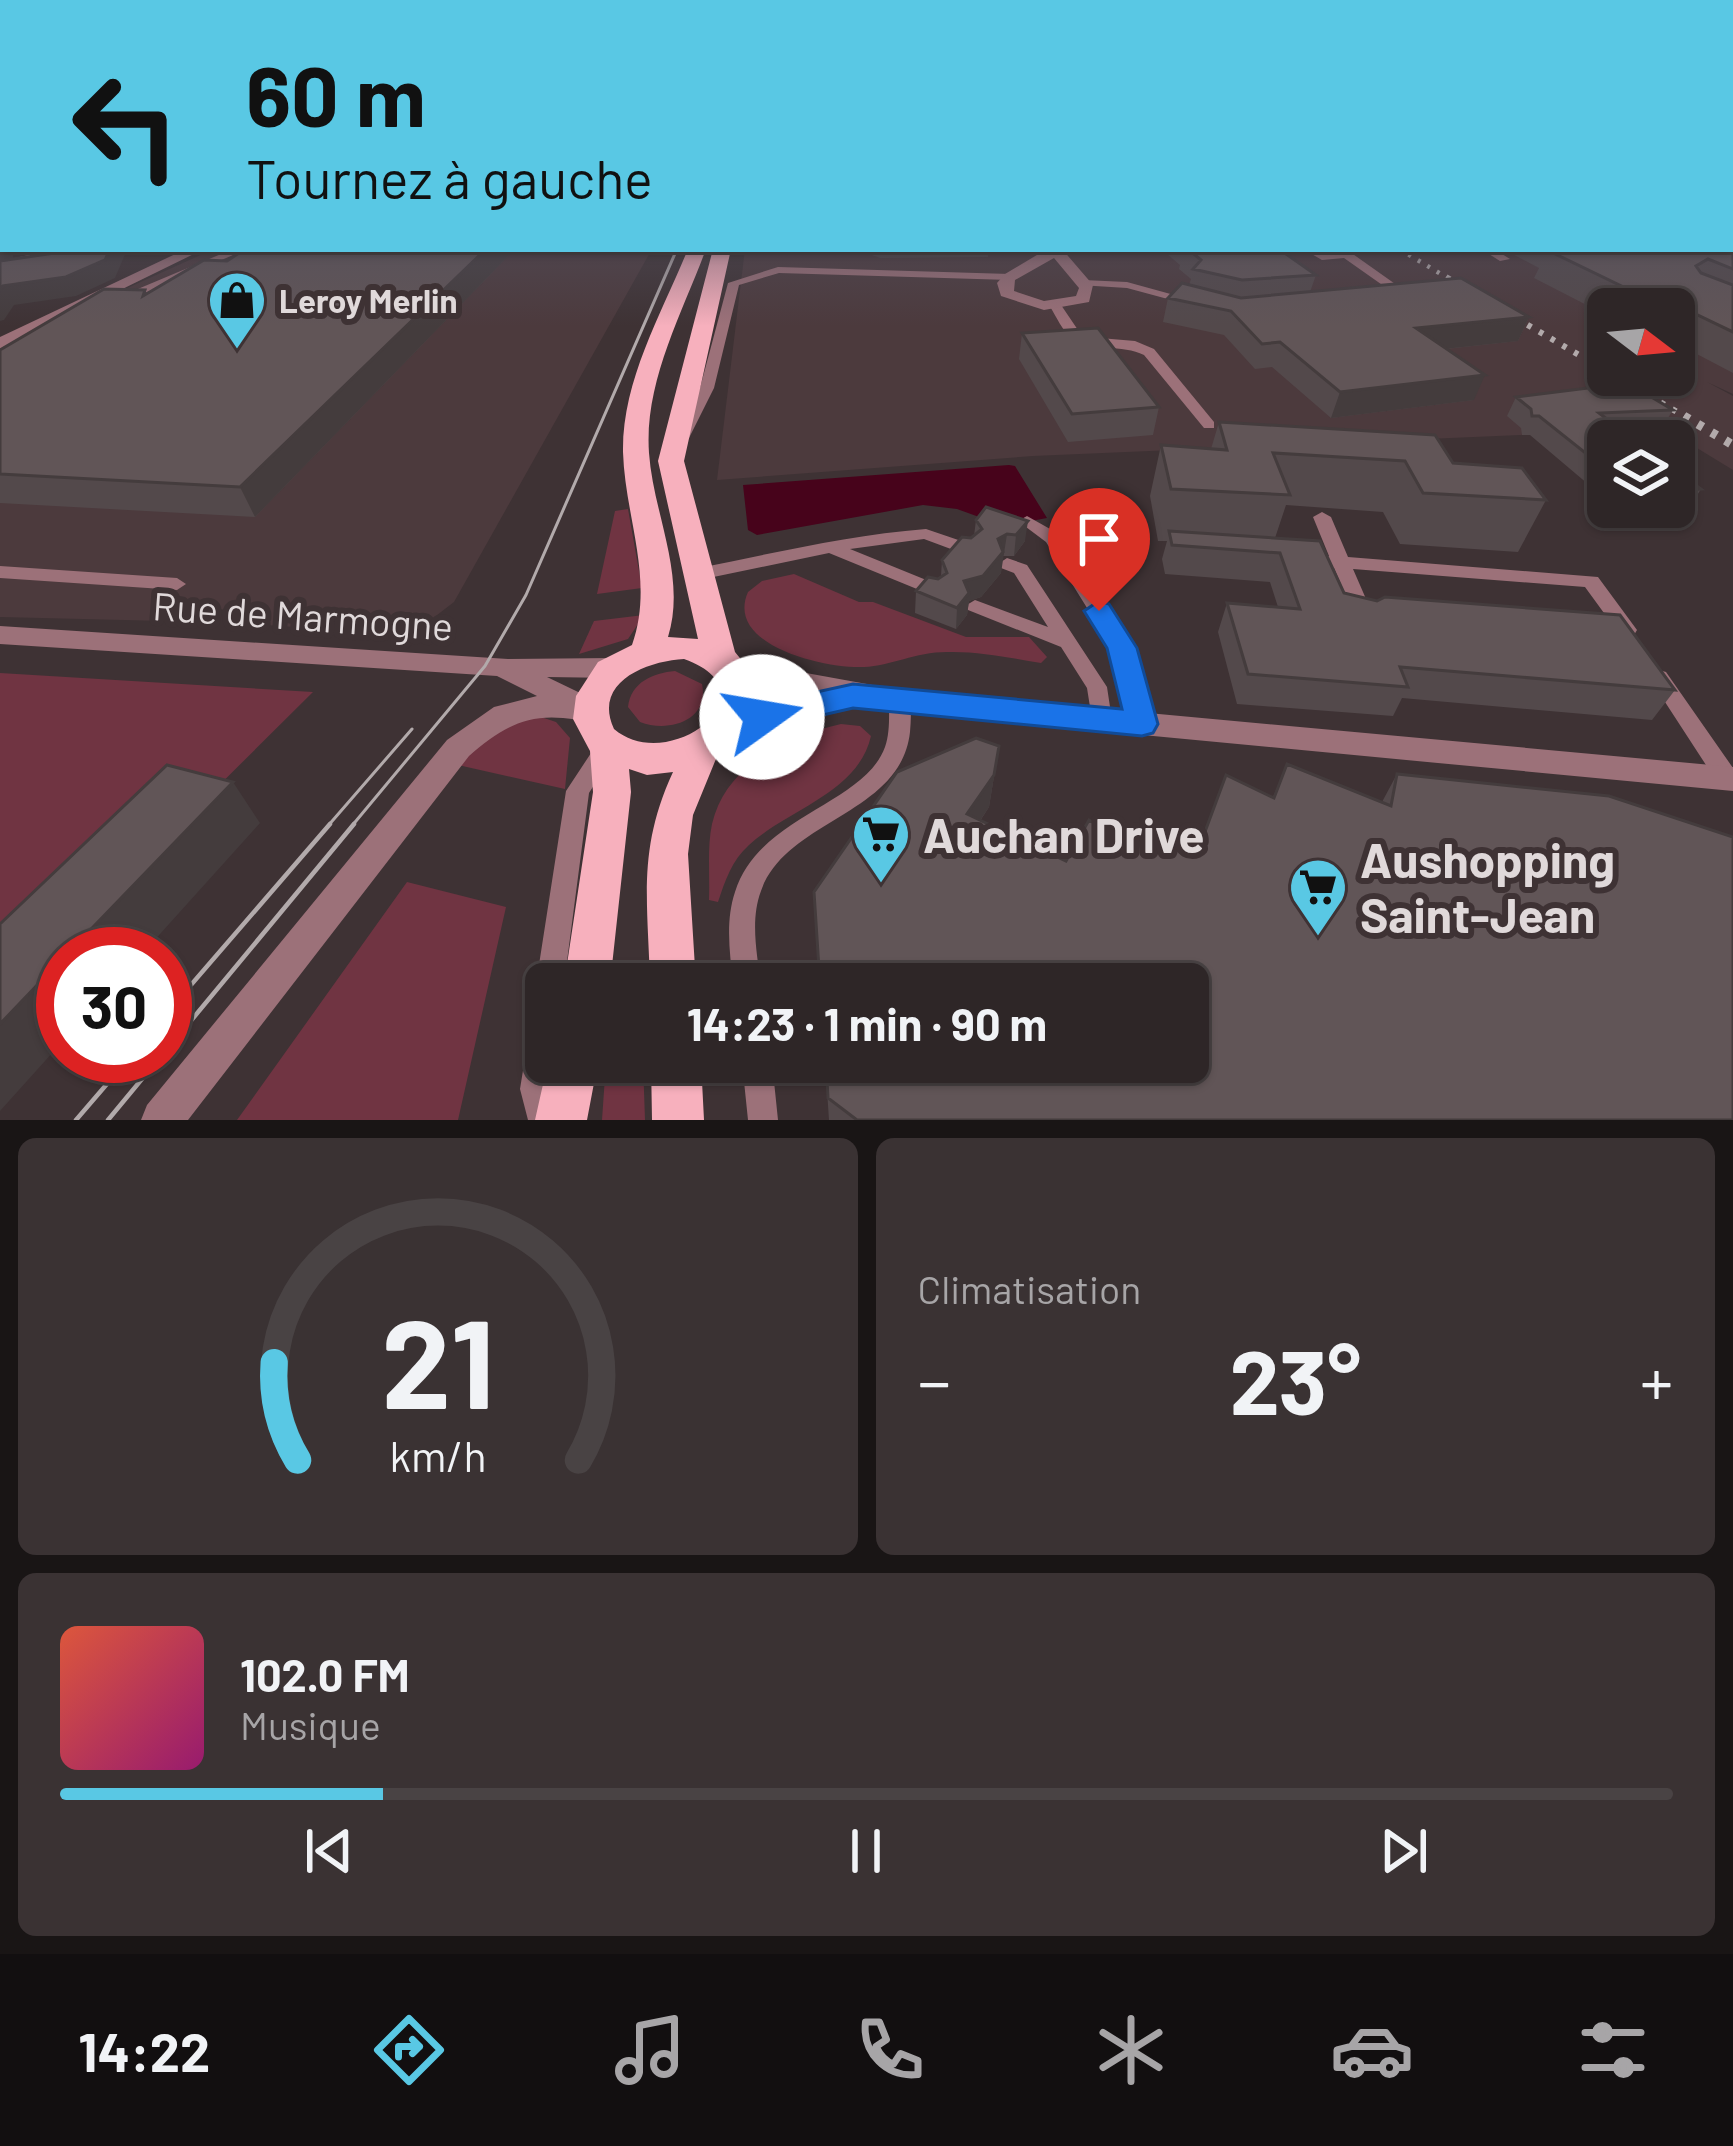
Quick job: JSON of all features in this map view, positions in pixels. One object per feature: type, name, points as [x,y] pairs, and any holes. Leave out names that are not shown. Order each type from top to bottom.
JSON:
[{"type":"main road","points":[[647,651],[662,604],[647,539],[636,426],[696,252]]},
{"type":"main road","points":[[672,963],[667,854],[673,815],[742,690],[727,663],[699,574],[671,461],[721,252]]},
{"type":"main road","points":[[590,963],[613,792],[592,698],[614,668],[647,651],[686,647],[727,663]]},
{"type":"main road","points":[[599,729],[623,754],[663,758],[717,735]]},
{"type":"main road","points":[[561,1120],[569,1083]]},
{"type":"main road","points":[[677,1083],[679,1120]]},
{"type":"street","points":[[9,271],[58,264],[66,252],[22,258]]},
{"type":"street","points":[[0,344],[191,252]]},
{"type":"street","points":[[1052,252],[1010,277],[1004,288],[1013,298],[1055,305],[1083,299],[1087,288],[1057,252]]},
{"type":"street","name":"Rue de Marmogne","points":[[0,635],[501,667],[562,693],[599,729]]},
{"type":"street","points":[[727,663],[853,696],[1730,778]]},
{"type":"street","points":[[501,667],[614,668]]},
{"type":"street","points":[[717,735],[853,696]]},
{"type":"street","points":[[162,1120],[458,748],[492,717],[515,709],[560,706],[599,729]]},
{"type":"lane","points":[[32,346],[98,309],[235,252]]},
{"type":"lane","points":[[1313,252],[1322,257],[1346,254],[1411,299],[1389,301]]},
{"type":"lane","points":[[1491,252],[1504,259]]},
{"type":"lane","points":[[671,461],[707,388],[734,283],[778,270],[1010,277]]},
{"type":"lane","points":[[1083,283],[1127,285],[1213,308]]},
{"type":"lane","points":[[1055,305],[1076,336],[1135,345],[1149,352],[1209,425]]},
{"type":"lane","points":[[1322,517],[1364,619]]},
{"type":"lane","points":[[1027,521],[1053,538],[1122,648],[1142,724]]},
{"type":"lane","points":[[699,574],[926,533],[967,549]]},
{"type":"lane","points":[[829,548],[934,590]]},
{"type":"lane","points":[[1297,559],[1591,581],[1635,642]]},
{"type":"lane","points":[[1007,564],[1021,569],[1096,687],[1101,720]]},
{"type":"lane","points":[[0,572],[177,584]]},
{"type":"lane","points":[[975,606],[1068,642]]},
{"type":"lane","points":[[1648,661],[1730,778]]},
{"type":"lane","points":[[745,963],[740,923],[750,881],[772,852],[885,770],[896,749],[900,701]]},
{"type":"lane","points":[[553,963],[578,791],[599,729]]},
{"type":"lane","points":[[537,1083],[543,1120]]},
{"type":"lane","points":[[759,1083],[763,1120]]},
{"type":"shaded area","points":[[207,252],[650,252],[454,602],[411,635],[266,625],[252,612],[195,607],[165,621],[0,617],[0,354],[105,298]]},
{"type":"shaded area","points":[[745,252],[1707,252],[1733,265],[1733,394],[1707,382],[1733,396],[1733,470],[1695,447],[1695,420],[1651,420],[1612,396],[1695,396],[1695,288],[1587,288],[1587,396],[1611,396],[1647,420],[1587,420],[1587,432],[1033,456],[717,480]]},
{"type":"shaded area","points":[[1015,466],[1047,518],[1004,526],[957,509],[923,505],[757,535],[748,530],[743,485]]},
{"type":"shaded area","points":[[628,509],[642,588],[597,594],[615,511]]},
{"type":"shaded area","points":[[794,574],[859,602],[873,602],[966,637],[1029,637],[1047,657],[1041,663],[935,653],[864,667],[805,658],[764,640],[751,627],[745,611],[748,592],[762,581]]},
{"type":"shaded area","points":[[644,615],[628,639],[579,654],[594,621]]},
{"type":"shaded area","points":[[675,671],[702,684],[700,707],[674,725],[640,722],[628,707],[638,685]]},
{"type":"shaded area","points":[[0,673],[313,692],[76,927],[36,927],[36,967],[0,1003]]},
{"type":"shaded area","points":[[535,715],[556,722],[570,738],[565,789],[458,765],[487,730]]},
{"type":"shaded area","points":[[841,724],[860,726],[871,736],[852,772],[749,845],[734,864],[718,902],[709,900],[712,824],[731,785],[745,769],[781,745]]},
{"type":"shaded area","points":[[407,882],[506,907],[458,1120],[237,1120]]},
{"type":"shaded area","points":[[605,1083],[644,1083],[645,1120],[602,1120]]},
{"type":"building","points":[[109,252],[105,260],[66,277],[0,290],[0,261]]},
{"type":"building","name":"Leroy Merlin","points":[[240,252],[483,252],[240,487],[0,474],[0,350],[104,289],[145,290],[143,296],[204,260],[227,261]]},
{"type":"building","points":[[1192,252],[1283,252],[1316,275],[1242,280],[1193,269],[1201,260]]},
{"type":"building","points":[[1551,252],[1733,252],[1733,269],[1708,259],[1696,266],[1701,273],[1733,285],[1733,332],[1695,314],[1695,288],[1626,288]]},
{"type":"building","points":[[1461,278],[1529,317],[1416,328],[1485,375],[1340,392],[1280,342],[1262,344],[1231,311],[1168,298],[1182,283],[1241,298]]},
{"type":"building","points":[[1098,328],[1159,407],[1072,414],[1022,333]]},
{"type":"building","points":[[1587,388],[1587,396],[1650,396],[1673,410],[1599,413],[1608,420],[1587,420],[1587,454],[1539,416],[1532,416],[1531,409],[1516,397]]},
{"type":"building","points":[[1219,422],[1435,435],[1453,463],[1522,468],[1546,500],[1423,493],[1405,461],[1273,453],[1290,495],[1171,489],[1161,445],[1227,450]]},
{"type":"building","points":[[986,507],[1028,521],[1016,535],[998,539],[1003,552],[983,576],[964,581],[969,593],[957,608],[916,591],[928,577],[938,579],[947,573],[942,560],[962,537],[971,538],[982,529],[976,520]]},
{"type":"building","points":[[1169,531],[1320,541],[1344,593],[1377,601],[1385,597],[1620,615],[1675,690],[1400,667],[1408,687],[1248,674],[1227,603],[1300,609],[1280,553],[1172,545]]},
{"type":"building","name":"Aushopping Saint-Jean","points":[[976,738],[999,746],[994,775],[967,814],[1066,861],[1089,820],[1138,848],[1141,835],[1196,856],[1226,775],[1274,798],[1287,764],[1391,806],[1397,774],[1609,796],[1733,837],[1733,1120],[857,1120],[828,1098],[827,1083],[1209,1083],[1209,963],[819,963],[814,892],[897,772]]},
{"type":"building","points":[[167,765],[233,782],[93,927],[36,927],[36,986],[0,1024],[0,924]]},
{"type":"tram line","points":[[351,827],[485,666],[526,595],[676,252]]},
{"type":"tram line","points":[[327,827],[412,729]]},
{"type":"tram line","points":[[192,984],[330,824]]},
{"type":"tram line","points":[[192,1019],[354,824]]},
{"type":"tram line","points":[[76,1120],[108,1083]]},
{"type":"tram line","points":[[108,1120],[139,1083]]},
{"type":"railway","points":[[1404,252],[1451,280]]},
{"type":"railway","points":[[1446,277],[1587,360]]},
{"type":"railway","points":[[1650,396],[1689,419]]},
{"type":"railway","points":[[1684,416],[1733,445]]},
{"type":"place","name":"Leroy Merlin","points":[[237,351]]},
{"type":"place","name":"Auchan Drive","points":[[881,885]]},
{"type":"place","name":"Aushopping Saint-Jean","points":[[1318,938]]},
{"type":"route","points":[[762,717],[853,696],[1142,724],[1122,648],[1099,611]]}]
